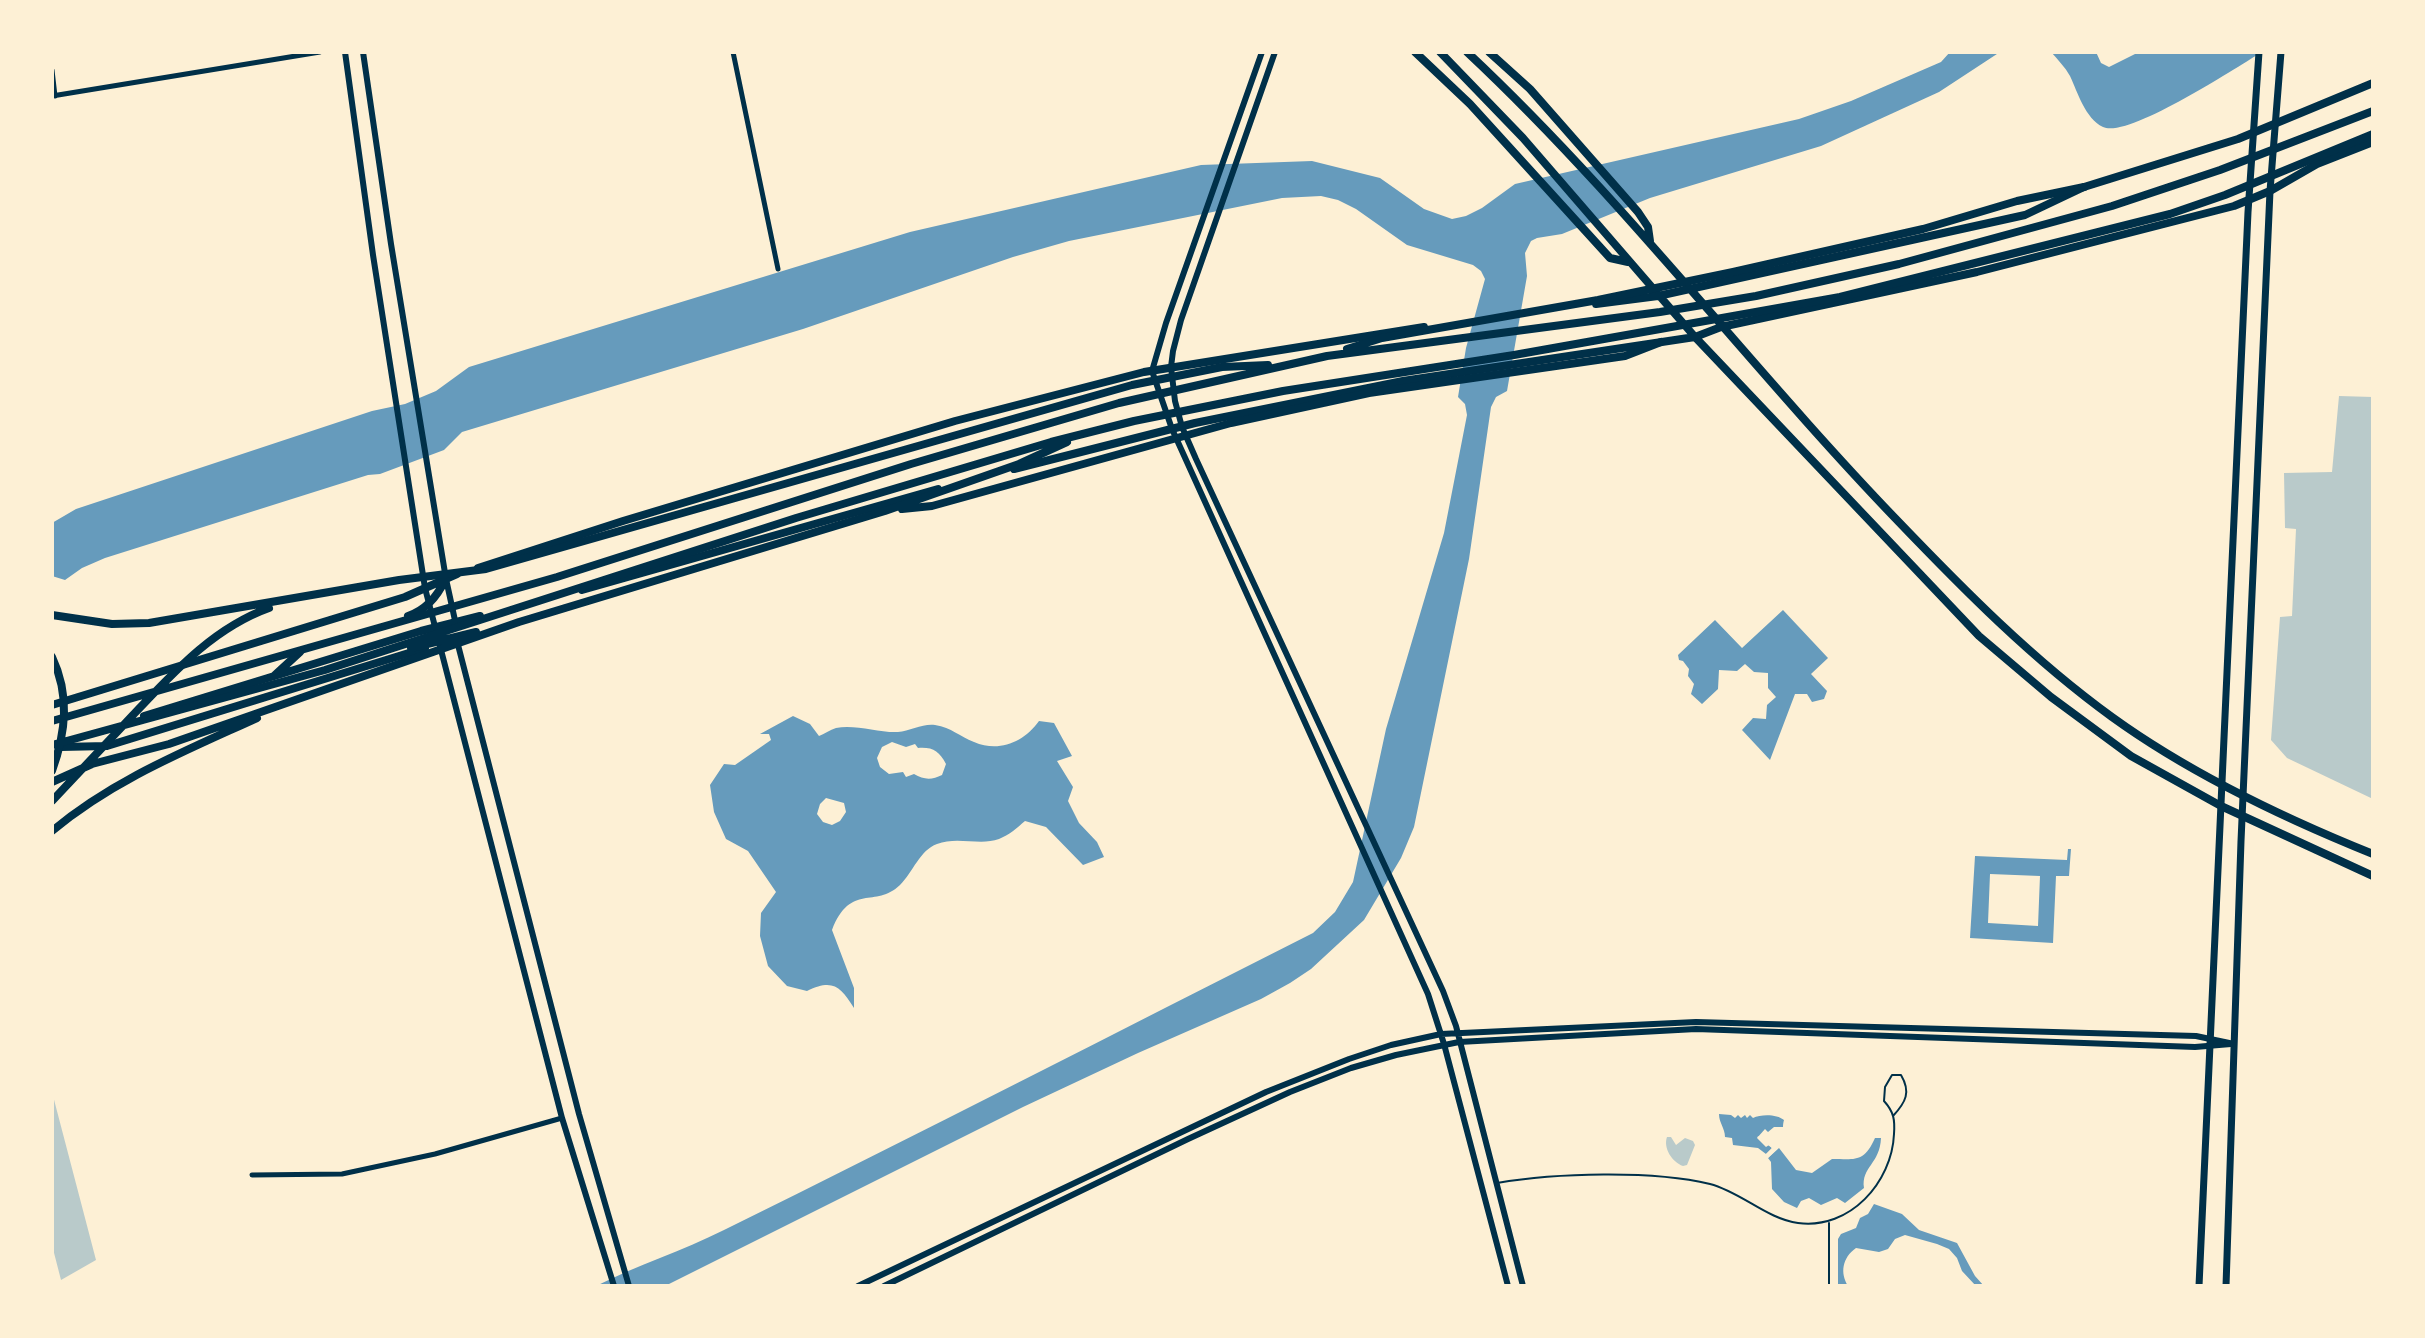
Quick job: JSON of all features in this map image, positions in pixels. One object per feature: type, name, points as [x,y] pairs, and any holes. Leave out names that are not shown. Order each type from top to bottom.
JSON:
[{"type":"main road","points":[[1415,52],[1470,104],[1610,258],[1629,262]]},
{"type":"main road","points":[[1440,52],[1523,138],[1695,337],[1979,636],[2093,730],[2171,780],[2242,817],[2373,876]]},
{"type":"main road","points":[[1467,52],[1650,242],[1813,432],[2005,630],[2112,717],[2158,748],[2243,794],[2373,854]]},
{"type":"main road","points":[[1489,52],[1530,89],[1638,212],[1648,227],[1650,242]]},
{"type":"main road","points":[[2199,1286],[2248,200],[2259,52]]},
{"type":"main road","points":[[2226,1286],[2243,794],[2270,191],[2281,52]]},
{"type":"main road","points":[[1327,356],[1382,338],[1628,294],[1923,229],[2017,201],[2084,187],[2254,133],[2373,83]]},
{"type":"main road","points":[[52,720],[557,577],[1015,432],[1119,403],[1327,356],[1660,312],[1756,296],[1899,264],[2112,206],[2220,170],[2373,111]]},
{"type":"main road","points":[[55,747],[348,663],[796,518],[1085,433],[1283,391],[1529,353],[1840,297],[2170,214],[2225,195],[2373,134]]},
{"type":"main road","points":[[55,747],[110,726],[435,627],[628,579],[887,502],[1172,429],[1403,381],[1625,356],[1661,342],[1695,337],[1721,327],[1977,272],[2248,200],[2317,164],[2373,142]]},
{"type":"main road","points":[[52,705],[405,597],[446,579],[623,521],[955,421],[1171,367],[1441,324],[1658,296],[2025,215],[2084,187]]},
{"type":"main road","points":[[52,615],[112,624],[149,623],[399,580],[486,569],[1132,385],[1222,367],[1293,363]]},
{"type":"main road","points":[[885,511],[932,506],[1231,423],[1369,393],[1535,365]]},
{"type":"main road","points":[[52,782],[92,764],[169,744],[519,622],[885,511],[1019,464],[1085,433]]},
{"type":"main road","points":[[275,676],[307,647],[417,613],[439,594],[446,579]]},
{"type":"main road","points":[[52,801],[180,666],[209,641],[258,612],[308,597]]},
{"type":"main road","points":[[348,663],[519,622]]},
{"type":"main road","points":[[55,747],[107,746],[439,644],[456,623]]},
{"type":"main road","points":[[52,657],[58,669],[66,706],[62,743],[52,771]]},
{"type":"main road","points":[[52,720],[70,699]]},
{"type":"main road","points":[[52,831],[84,805],[129,778],[287,704]]},
{"type":"street","points":[[52,70],[54,96],[320,52]]},
{"type":"street","points":[[345,52],[425,588],[562,1118],[614,1286]]},
{"type":"street","points":[[363,52],[414,386],[456,623],[457,650],[579,1114],[629,1286]]},
{"type":"street","points":[[733,52],[778,269]]},
{"type":"street","points":[[1262,52],[1166,323],[1152,371],[1172,429],[1428,994],[1508,1286]]},
{"type":"street","points":[[1275,52],[1181,320],[1171,367],[1175,401],[1182,427],[1443,991],[1457,1032],[1523,1286]]},
{"type":"street","points":[[858,1286],[1266,1092],[1391,1045],[1441,1034],[1696,1022],[2211,1037],[2234,1044]]},
{"type":"street","points":[[884,1286],[1290,1092],[1351,1068],[1444,1044],[1696,1029],[2209,1048],[2234,1044]]},
{"type":"street","points":[[252,1175],[342,1174],[435,1154],[562,1118]]},
{"type":"lane","points":[[1496,1184],[1529,1178],[1623,1175],[1668,1179],[1710,1184],[1742,1197],[1769,1213],[1798,1223],[1829,1221],[1863,1202],[1876,1188],[1888,1167],[1893,1148],[1893,1116],[1884,1101],[1885,1087],[1892,1075],[1901,1075],[1907,1085],[1907,1095],[1893,1116]]},
{"type":"lane","points":[[1829,1221],[1829,1286]]},
{"type":"shaded area","points":[[2339,396],[2373,397],[2373,799],[2287,758],[2271,740],[2280,617],[2292,616],[2296,529],[2285,528],[2284,473],[2332,472]]},
{"type":"shaded area","points":[[52,1092],[96,1260],[61,1280],[52,1245]]},
{"type":"shaded area","points":[[1667,1137],[1671,1137],[1676,1145],[1685,1138],[1693,1141],[1695,1145],[1687,1165],[1683,1166],[1672,1158],[1666,1146]]},
{"type":"water","points":[[1950,52],[2000,52],[1939,92],[1821,146],[1650,198],[1562,234],[1531,241],[1525,253],[1527,276],[1507,391],[1496,397],[1491,407],[1469,559],[1414,827],[1401,858],[1364,920],[1311,969],[1261,999],[1023,1107],[665,1286],[596,1286],[724,1230],[1019,1082],[1313,933],[1335,912],[1353,882],[1386,729],[1444,533],[1467,415],[1465,404],[1458,397],[1466,348],[1485,279],[1481,271],[1473,265],[1407,245],[1356,209],[1321,196],[1282,198],[1069,241],[803,329],[462,432],[444,450],[380,474],[368,475],[105,558],[65,580],[52,576],[52,523],[76,509],[372,411],[405,404],[436,391],[469,367],[910,232],[1201,165],[1312,161],[1380,178],[1424,209],[1452,219],[1482,208],[1515,184],[1799,119],[1851,101],[1941,62]]},
{"type":"water","points":[[2051,52],[2096,52],[2101,63],[2109,67],[2139,52],[2262,52],[2182,100],[2116,128],[2103,127],[2091,118],[2068,73]]},
{"type":"water","points":[[1783,610],[1828,658],[1811,674],[1827,691],[1824,699],[1812,702],[1807,694],[1795,694],[1770,760],[1742,730],[1753,718],[1766,719],[1767,705],[1776,697],[1768,688],[1768,673],[1754,672],[1745,664],[1737,671],[1719,670],[1718,689],[1702,704],[1691,694],[1694,684],[1688,676],[1689,669],[1678,655],[1715,620],[1742,648]]},
{"type":"water","points":[[793,716],[810,724],[819,736],[843,727],[898,732],[935,725],[983,745],[1002,746],[1026,735],[1039,721],[1054,723],[1072,756],[1057,761],[1073,787],[1068,801],[1079,823],[1097,842],[1104,857],[1083,865],[1046,827],[1025,821],[1010,833],[992,841],[937,844],[926,851],[905,880],[891,892],[855,901],[839,915],[832,930],[854,988],[854,1008],[840,990],[830,985],[807,991],[787,986],[768,966],[760,936],[761,913],[776,892],[748,851],[726,839],[714,812],[710,785],[724,764],[735,765],[771,740],[769,734],[760,734]],"holes":[[[892,742],[906,747],[915,744],[918,748],[935,751],[946,764],[942,775],[928,779],[914,774],[906,777],[903,772],[889,774],[880,767],[877,758],[882,747]],[[826,798],[844,803],[846,812],[840,821],[832,825],[823,822],[817,814]]]},
{"type":"water","points":[[2068,849],[2071,849],[2069,876],[2056,876],[2053,943],[1970,938],[1975,856],[2067,860]],"holes":[[[1990,874],[2040,876],[2038,926],[1988,923]]]},
{"type":"water","points":[[1719,1114],[1735,1118],[1738,1115],[1741,1118],[1745,1115],[1747,1118],[1750,1115],[1753,1118],[1773,1116],[1784,1120],[1783,1127],[1757,1137],[1772,1148],[1766,1154],[1758,1148],[1733,1145],[1732,1138],[1725,1137]]},
{"type":"water","points":[[1875,1138],[1881,1138],[1880,1147],[1865,1175],[1864,1188],[1845,1203],[1837,1198],[1821,1205],[1809,1198],[1801,1201],[1797,1208],[1784,1202],[1772,1189],[1771,1162],[1768,1158],[1779,1148],[1796,1170],[1812,1173],[1832,1159],[1863,1156]]},
{"type":"water","points":[[1874,1204],[1902,1214],[1919,1230],[1957,1243],[1984,1286],[1976,1286],[1962,1271],[1949,1249],[1905,1235],[1895,1239],[1888,1249],[1879,1252],[1856,1248],[1844,1266],[1848,1286],[1838,1286],[1838,1239],[1841,1234],[1856,1228],[1860,1218],[1868,1214]]},
{"type":"pier","points":[[1784,1120],[1788,1120],[1786,1140],[1767,1159],[1765,1155],[1772,1148],[1769,1145],[1766,1147],[1757,1138],[1765,1129],[1768,1132],[1774,1127],[1783,1127]]}]
